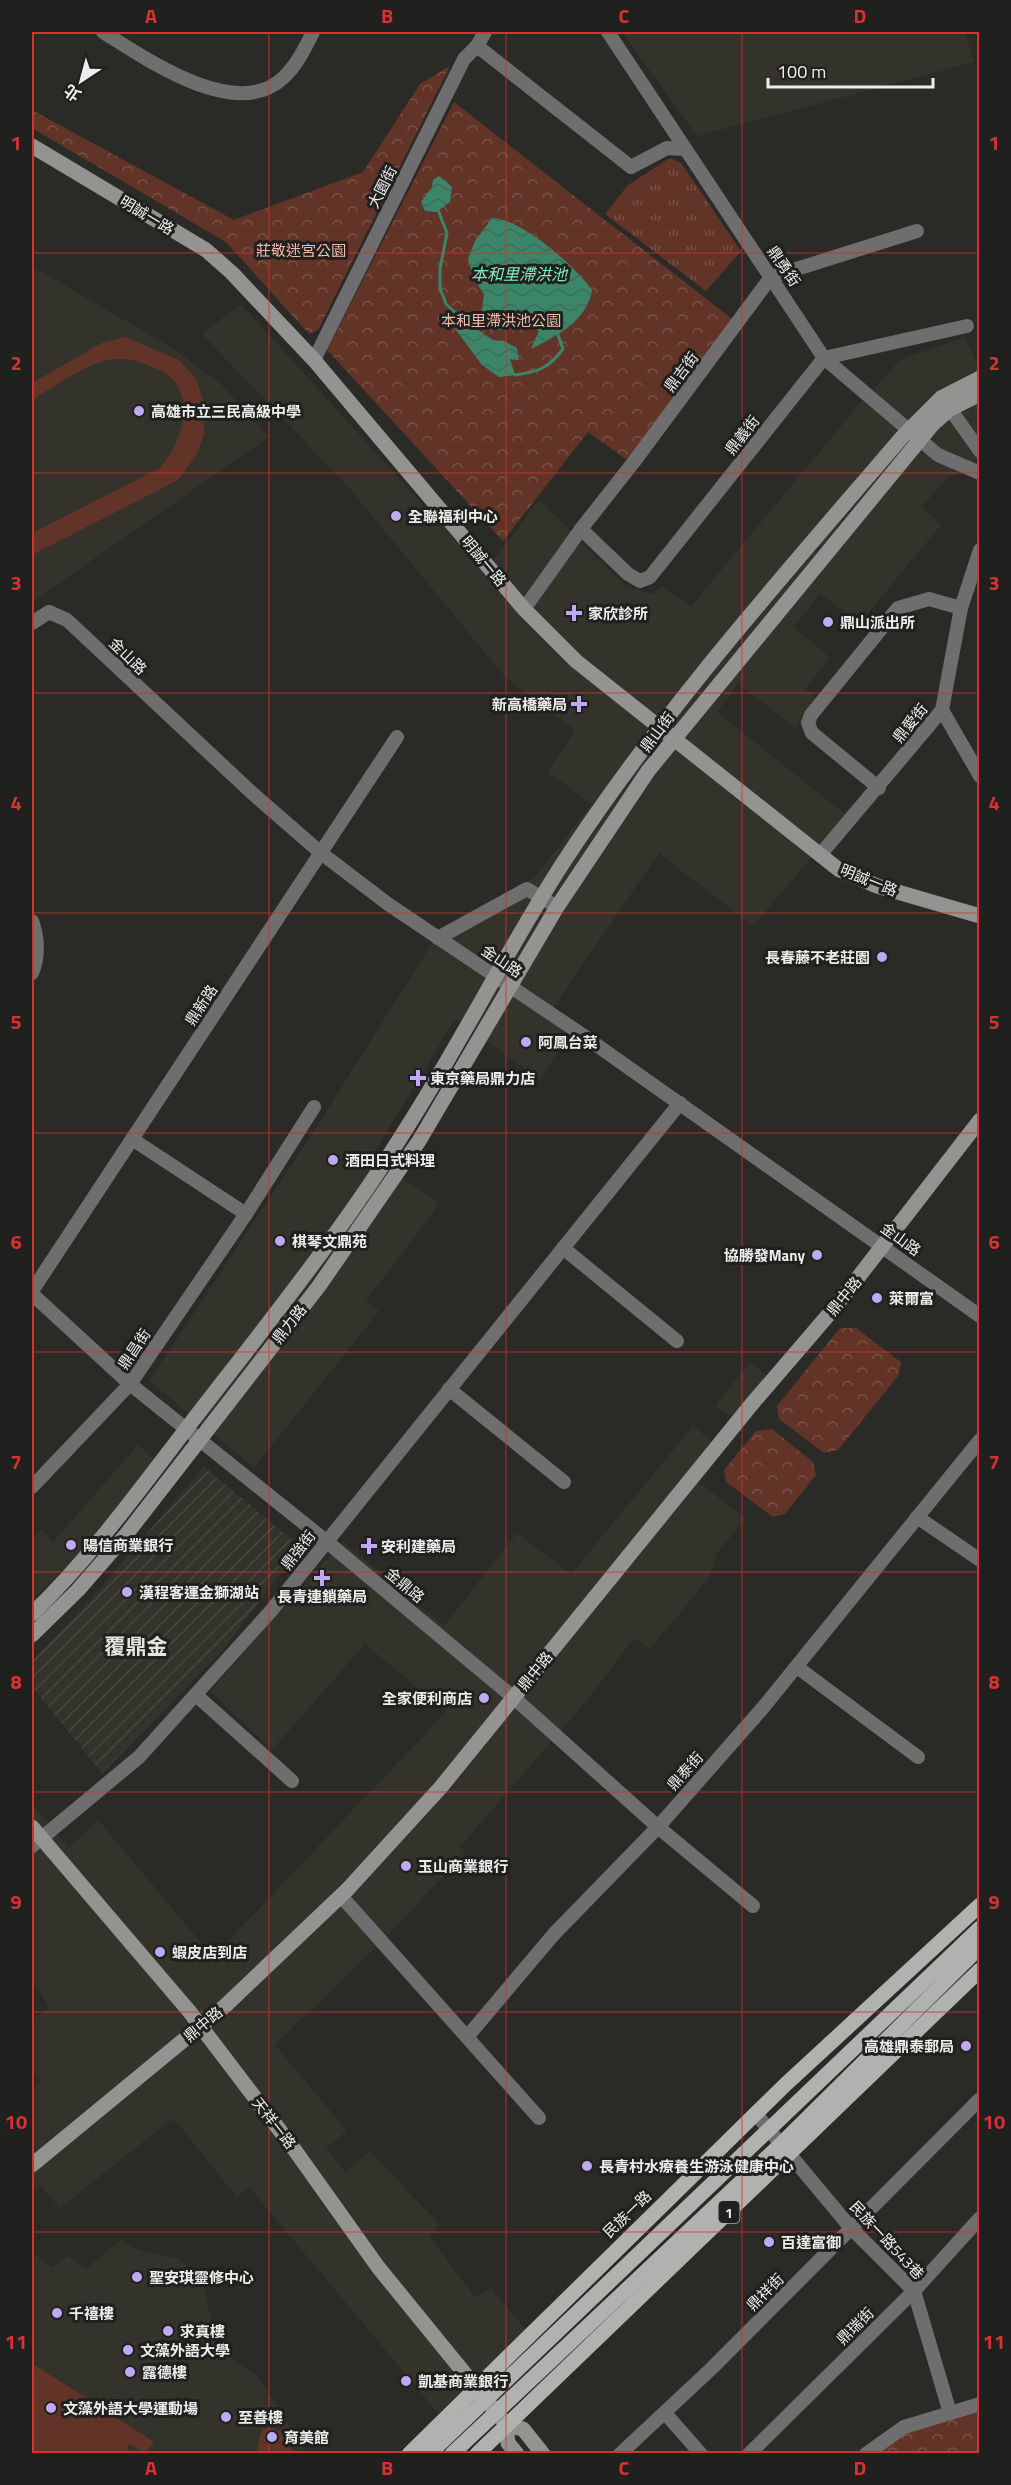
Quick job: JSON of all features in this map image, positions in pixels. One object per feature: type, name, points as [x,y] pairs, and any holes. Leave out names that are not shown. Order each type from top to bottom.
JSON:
[{"type":"main road","name":"民族一路","points":[[429,2454],[480,2394],[756,2114],[980,1905]]},
{"type":"main road","name":"民族一路","points":[[409,2454],[480,2394],[767,2129],[980,1928]]},
{"type":"main road","name":"1","points":[[477,2454],[784,2151],[980,1947]]},
{"type":"main road","name":"1","points":[[452,2454],[495,2412],[980,1970]]},
{"type":"street","points":[[103,32],[140,55],[207,88],[239,95],[264,90],[288,72],[299,59],[313,32]]},
{"type":"street","name":"大園街","points":[[314,360],[465,59],[477,46],[484,32]]},
{"type":"street","name":"鼎勇街","points":[[608,32],[824,358],[938,455],[980,472]]},
{"type":"street","points":[[477,46],[631,167],[667,148],[684,149]]},
{"type":"street","name":"明誠一路","points":[[32,146],[206,250],[232,273],[314,360],[524,609],[576,661],[838,869],[877,886],[980,916]]},
{"type":"street","points":[[771,277],[917,231]]},
{"type":"street","name":"鼎吉街","points":[[524,609],[581,529],[633,464],[771,277]]},
{"type":"street","points":[[824,358],[967,326]]},
{"type":"street","name":"鼎義街","points":[[581,529],[628,574],[640,581],[650,577],[824,358]]},
{"type":"street","name":"鼎山街","points":[[511,987],[557,907],[636,788],[674,738],[799,586],[941,398],[980,378]]},
{"type":"street","name":"鼎山街","points":[[496,977],[541,898],[587,828],[661,727],[784,575],[915,434],[950,409],[980,394]]},
{"type":"street","points":[[950,409],[980,451]]},
{"type":"street","name":"鼎愛街","points":[[820,855],[879,788],[942,710],[961,608],[980,550]]},
{"type":"street","points":[[784,575],[799,586]]},
{"type":"street","points":[[879,788],[812,733],[808,723],[811,715],[898,608],[929,599],[961,608]]},
{"type":"street","name":"金山路","points":[[32,623],[49,612],[67,620],[168,718],[321,853],[388,904],[680,1103],[980,1316]]},
{"type":"street","points":[[942,710],[980,776]]},
{"type":"street","name":"鼎新路","points":[[32,1293],[397,737]]},
{"type":"street","points":[[438,938],[527,889],[557,907]]},
{"type":"street","points":[[32,921],[36,932],[36,962],[32,973]]},
{"type":"street","name":"鼎力路","points":[[32,1614],[72,1574],[112,1526],[269,1326],[352,1212],[410,1123],[496,977]]},
{"type":"street","name":"鼎力路","points":[[32,1635],[78,1590],[125,1536],[366,1221],[419,1141],[511,987]]},
{"type":"street","name":"鼎強街","points":[[35,1837],[139,1757],[271,1611],[680,1103]]},
{"type":"street","name":"鼎昌街","points":[[32,1487],[130,1384],[246,1214],[314,1107]]},
{"type":"street","name":"鼎中路","points":[[32,2165],[202,2027],[341,1896],[441,1787],[884,1246],[935,1175],[980,1120]]},
{"type":"street","points":[[132,1139],[246,1214]]},
{"type":"street","points":[[563,1248],[677,1341]]},
{"type":"street","name":"金鼎路","points":[[32,1293],[130,1384],[326,1541],[513,1697],[658,1827],[753,1906]]},
{"type":"street","points":[[449,1389],[564,1482]]},
{"type":"street","name":"鼎泰街","points":[[467,2037],[554,1934],[658,1827],[797,1667],[980,1440]]},
{"type":"street","points":[[917,1517],[980,1560]]},
{"type":"street","points":[[797,1667],[918,1757]]},
{"type":"street","points":[[196,1695],[292,1781]]},
{"type":"street","name":"天祥一路","points":[[35,1837],[202,2027],[378,2267],[507,2425]]},
{"type":"street","points":[[341,1896],[539,2118]]},
{"type":"street","name":"鼎祥街","points":[[620,2454],[665,2413],[980,2099]]},
{"type":"street","name":"民族一路543巷","points":[[756,2114],[784,2151],[851,2228],[914,2291],[951,2413]]},
{"type":"street","name":"鼎瑞街","points":[[749,2454],[914,2291],[980,2218]]},
{"type":"street","points":[[866,2454],[904,2427],[980,2404]]},
{"type":"street","points":[[665,2413],[701,2454]]},
{"type":"street","points":[[517,2454],[508,2444],[507,2425],[523,2429],[543,2454]]},
{"type":"shaded area","points":[[622,32],[965,32],[974,62],[697,136]]},
{"type":"shaded area","name":"高雄市立三民高級中學","points":[[32,266],[174,349],[222,385],[269,437],[32,602]]},
{"type":"shaded area","points":[[241,304],[484,572],[539,500],[626,586],[652,594],[661,586],[691,606],[862,401],[901,359],[965,337],[979,368],[979,459],[946,479],[922,507],[941,525],[860,623],[820,594],[794,627],[830,658],[805,689],[816,698],[796,728],[738,684],[717,712],[847,816],[753,926],[659,853],[546,1018],[569,1035],[540,1079],[455,1019],[371,1158],[440,1203],[366,1301],[379,1311],[254,1468],[149,1381],[312,1134],[441,929],[534,878],[592,804],[548,772],[575,730],[506,678],[350,489],[202,334]]},
{"type":"shaded area","points":[[750,1362],[777,1385],[699,1483],[746,1518],[718,1552],[709,1578],[650,1649],[634,1638],[589,1698],[460,1847],[466,1853],[373,1950],[275,2045],[347,2131],[326,2147],[345,2172],[370,2151],[440,2225],[430,2237],[475,2298],[491,2288],[526,2330],[438,2413],[249,2187],[237,2197],[173,2118],[60,2208],[40,2185],[32,2192],[32,2089],[40,2082],[32,2067],[32,2019],[50,2008],[32,1980],[32,1804],[69,1848],[98,1820],[213,1957],[446,1712],[365,1644],[272,1750],[210,1691],[342,1541],[444,1626],[517,1533],[571,1574],[693,1426],[713,1442],[733,1418],[715,1406]]},
{"type":"shaded area","points":[[138,1445],[156,1461],[74,1559],[32,1600],[32,1538],[42,1530],[53,1542]]},
{"type":"shaded area","name":"漢程客運金獅湖站","points":[[204,1467],[300,1546],[223,1650],[102,1773],[32,1687],[32,1661],[91,1599]]},
{"type":"shaded area","name":"文藻外語大學","points":[[120,2240],[141,2251],[177,2258],[194,2271],[205,2289],[214,2339],[236,2362],[257,2375],[307,2453],[32,2453],[32,2252],[53,2268],[68,2256],[86,2269]]},
{"type":"green space","name":"莊敬迷宮公園","points":[[450,66],[318,330],[309,334],[226,242],[32,128],[32,110],[234,220],[363,172],[420,84]]},
{"type":"green space","name":"本和里滯洪池公園","points":[[454,102],[732,319],[627,460],[588,432],[503,541],[327,350]]},
{"type":"green space","points":[[670,158],[681,163],[741,251],[706,291],[605,214],[628,185]]},
{"type":"green space","points":[[125,337],[179,360],[196,379],[203,399],[204,434],[197,454],[178,480],[32,555],[32,533],[160,468],[179,436],[184,410],[178,387],[166,374],[136,361],[114,359],[94,364],[32,400],[32,383],[102,343]]},
{"type":"green space","points":[[840,1328],[856,1328],[901,1362],[899,1375],[838,1450],[824,1453],[779,1419],[777,1406]]},
{"type":"green space","points":[[772,1429],[813,1462],[816,1475],[785,1514],[773,1517],[726,1482],[724,1470],[756,1431]]},
{"type":"green space","points":[[32,2364],[154,2442],[145,2453],[127,2443],[129,2453],[32,2453]]},
{"type":"green space","points":[[979,2409],[979,2453],[874,2454],[903,2434]]},
{"type":"green space","name":"育美館","points":[[273,2428],[280,2431],[294,2453],[256,2453],[262,2429]]},
{"type":"water","points":[[439,176],[452,187],[450,202],[436,212],[425,211],[421,202],[432,187],[433,180]]},
{"type":"water","name":"本和里滯洪池","points":[[492,218],[518,226],[547,245],[592,290],[589,301],[577,319],[551,339],[531,349],[539,331],[527,313],[512,312],[505,319],[509,326],[505,331],[493,328],[481,318],[484,294],[474,279],[468,259],[475,241]]},
{"type":"water","points":[[463,320],[493,340],[504,341],[517,348],[519,360],[510,359],[515,375],[499,377],[482,365],[456,330]]},
{"type":"waterway","points":[[438,210],[447,233],[440,269],[440,288],[446,304],[463,320]]},
{"type":"waterway","points":[[515,375],[537,370],[553,361],[563,349],[558,335]]},
{"type":"place","name":"高雄市立三民高級中學","points":[[139,411]]},
{"type":"place","name":"全聯福利中心","points":[[396,516]]},
{"type":"place","name":"家欣診所","points":[[574,613]]},
{"type":"place","name":"鼎山派出所","points":[[828,622]]},
{"type":"place","name":"新高橋藥局","points":[[579,704]]},
{"type":"place","name":"長春藤不老莊園","points":[[882,957]]},
{"type":"place","name":"阿鳳台菜","points":[[526,1042]]},
{"type":"place","name":"東京藥局鼎力店","points":[[418,1078]]},
{"type":"place","name":"酒田日式料理","points":[[333,1160]]},
{"type":"place","name":"棋琴文鼎苑","points":[[280,1241]]},
{"type":"place","name":"協勝發Many","points":[[817,1255]]},
{"type":"place","name":"萊爾富","points":[[877,1298]]},
{"type":"place","name":"陽信商業銀行","points":[[71,1545]]},
{"type":"place","name":"安利建藥局","points":[[369,1546]]},
{"type":"place","name":"長青連鎖藥局","points":[[322,1578]]},
{"type":"place","name":"漢程客運金獅湖站","points":[[127,1592]]},
{"type":"place","name":"全家便利商店","points":[[484,1698]]},
{"type":"place","name":"玉山商業銀行","points":[[406,1866]]},
{"type":"place","name":"蝦皮店到店","points":[[160,1952]]},
{"type":"place","name":"高雄鼎泰郵局","points":[[966,2046]]},
{"type":"place","name":"長青村水療養生游泳健康中心","points":[[587,2166]]},
{"type":"place","name":"百達富御","points":[[769,2242]]},
{"type":"place","name":"聖安琪靈修中心","points":[[137,2277]]},
{"type":"place","name":"千禧樓","points":[[57,2313]]},
{"type":"place","name":"求真樓","points":[[168,2331]]},
{"type":"place","name":"文藻外語大學","points":[[128,2350]]},
{"type":"place","name":"露德樓","points":[[130,2372]]},
{"type":"place","name":"凱基商業銀行","points":[[406,2381]]},
{"type":"place","name":"文藻外語大學運動場","points":[[51,2408]]},
{"type":"place","name":"至善樓","points":[[226,2417]]},
{"type":"place","name":"育美館","points":[[272,2437]]},
{"type":"district","name":"覆鼎金","points":[[136,1646]]}]
